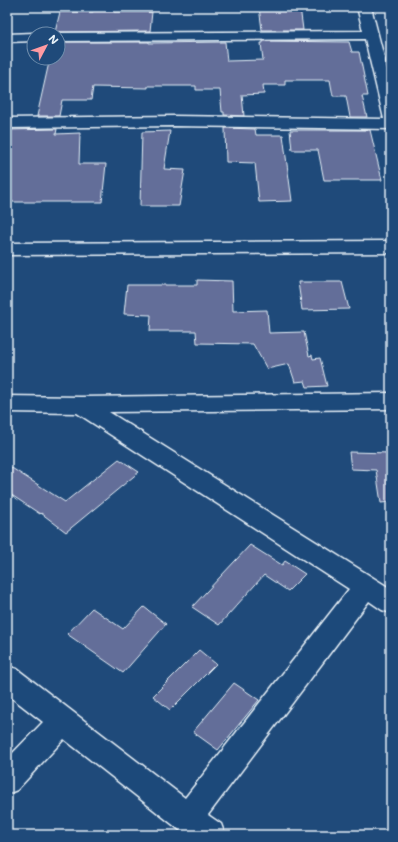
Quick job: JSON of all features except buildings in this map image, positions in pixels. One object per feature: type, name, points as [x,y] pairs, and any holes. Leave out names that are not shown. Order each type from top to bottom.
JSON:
[{"type":"street","points":[[364,7],[391,117]]},
{"type":"street","points":[[66,37],[370,35]]},
{"type":"street","points":[[7,38],[26,37]]},
{"type":"street","points":[[7,123],[174,122],[391,124]]},
{"type":"street","points":[[7,249],[391,247]]},
{"type":"street","points":[[7,404],[81,405],[391,401]]},
{"type":"street","points":[[81,405],[391,602]]},
{"type":"street","points":[[188,818],[366,586]]},
{"type":"street","points":[[7,678],[210,835]]},
{"type":"street","points":[[7,780],[62,721]]}]
